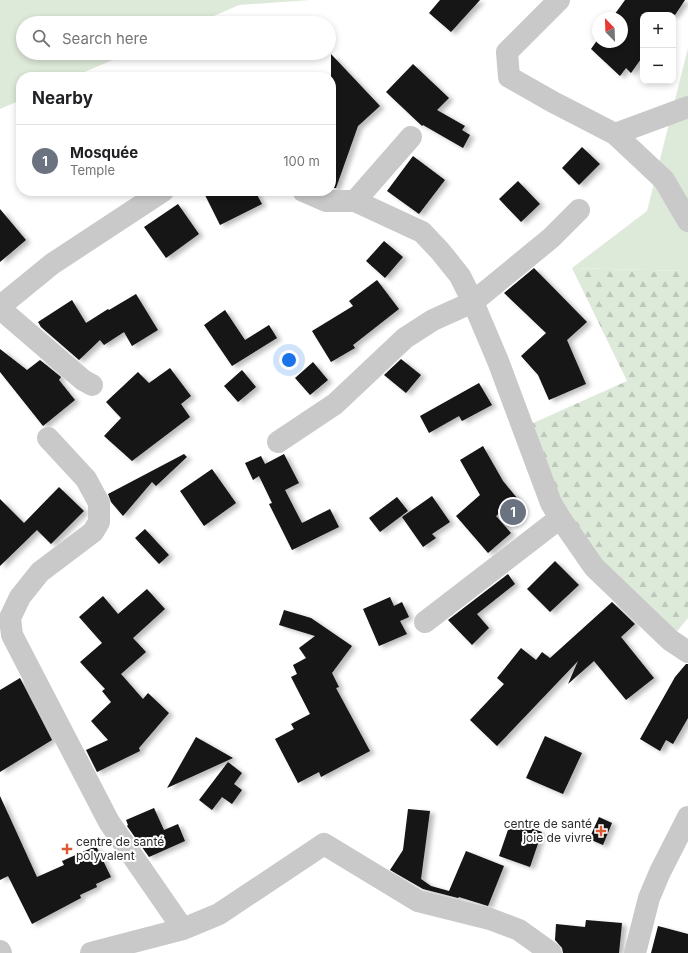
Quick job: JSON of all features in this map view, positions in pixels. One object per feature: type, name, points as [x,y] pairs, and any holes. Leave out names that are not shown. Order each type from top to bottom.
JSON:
[{"type":"street","points":[[559,0],[507,52],[509,77],[615,134],[664,180],[688,222]]},
{"type":"street","points":[[615,134],[688,107]]},
{"type":"street","points":[[355,201],[411,137]]},
{"type":"street","points":[[92,385],[83,380],[4,312],[2,308],[3,304],[52,264],[156,196]]},
{"type":"street","points":[[314,196],[326,201],[355,201],[422,232],[440,251],[460,276],[473,302],[498,361],[551,503],[560,518],[594,567],[670,640],[688,652]]},
{"type":"street","points":[[278,442],[335,404],[405,338],[433,320],[473,302],[551,238],[579,210]]},
{"type":"street","points":[[48,438],[86,479],[99,503],[99,522],[93,532],[40,572],[20,597],[5,620],[110,822],[184,928]]},
{"type":"street","points":[[425,622],[560,518]]},
{"type":"street","points":[[635,953],[649,898],[688,817]]},
{"type":"street","points":[[91,953],[184,928],[220,914],[324,844],[418,901],[490,919],[519,930],[551,953]]},
{"type":"green space","points":[[0,0],[310,0],[239,5],[214,16],[16,16],[16,60],[113,60],[85,72],[16,72],[16,102],[0,109]]},
{"type":"green space","points":[[688,48],[688,271],[572,268],[647,211]]},
{"type":"green space","points":[[572,268],[688,271],[688,618],[670,640],[594,567],[522,428],[627,381]]},
{"type":"building","points":[[440,0],[480,0],[451,32],[429,13]]},
{"type":"building","points":[[625,0],[685,0],[676,14],[676,12],[640,12],[640,60],[631,73],[626,68],[620,76],[591,49],[592,48],[628,48],[628,12],[616,12]]},
{"type":"building","points":[[336,59],[380,106],[358,126],[336,188],[336,72],[331,72],[331,60]]},
{"type":"building","points":[[413,64],[449,98],[437,110],[465,126],[462,130],[470,135],[463,148],[423,125],[422,126],[386,92]]},
{"type":"building","points":[[582,147],[600,164],[579,185],[562,168]]},
{"type":"building","points":[[413,156],[445,180],[419,214],[387,191]]},
{"type":"building","points":[[518,181],[540,204],[521,222],[499,199]]},
{"type":"building","points":[[206,196],[258,196],[262,204],[220,225]]},
{"type":"building","points":[[178,204],[199,234],[166,258],[144,227]]},
{"type":"building","points":[[0,209],[26,240],[0,262]]},
{"type":"building","points":[[384,241],[403,257],[385,278],[366,261]]},
{"type":"building","points":[[534,268],[587,322],[567,340],[586,384],[549,400],[538,375],[521,356],[546,333],[504,293]]},
{"type":"building","points":[[377,280],[399,309],[353,345],[355,348],[331,362],[312,331],[353,306],[349,301]]},
{"type":"building","points":[[136,294],[158,330],[132,346],[124,332],[104,345],[100,340],[79,360],[41,327],[38,322],[72,300],[86,323]]},
{"type":"building","points":[[225,310],[245,340],[269,325],[277,338],[232,366],[204,325]]},
{"type":"building","points":[[0,349],[27,370],[40,360],[61,377],[59,380],[75,400],[43,426],[0,372]]},
{"type":"building","points":[[401,359],[421,375],[406,393],[384,375]]},
{"type":"building","points":[[313,362],[328,380],[310,395],[295,378]]},
{"type":"building","points":[[170,368],[191,396],[181,404],[190,417],[132,461],[104,436],[121,418],[106,402],[138,372],[149,383]]},
{"type":"building","points":[[242,370],[256,387],[238,402],[224,386]]},
{"type":"building","points":[[479,383],[492,405],[462,421],[459,416],[429,433],[420,416]]},
{"type":"building","points":[[483,446],[503,481],[517,498],[496,516],[511,533],[488,553],[456,516],[480,495],[460,460]]},
{"type":"building","points":[[184,454],[187,457],[156,486],[152,482],[123,516],[111,502],[108,494]]},
{"type":"building","points":[[284,454],[299,483],[285,490],[302,523],[330,509],[339,527],[292,550],[269,504],[272,503],[259,476],[253,480],[245,463],[261,456],[265,464]]},
{"type":"building","points":[[212,469],[236,503],[204,526],[180,491]]},
{"type":"building","points":[[59,487],[84,511],[51,544],[37,530],[0,566],[0,499],[24,523]]},
{"type":"building","points":[[432,496],[450,522],[432,534],[436,538],[423,547],[402,517]]},
{"type":"building","points":[[397,497],[408,511],[380,532],[369,518]]},
{"type":"building","points":[[145,529],[169,555],[159,564],[135,538]]},
{"type":"building","points":[[555,561],[579,585],[550,612],[527,589]]},
{"type":"building","points":[[508,574],[515,584],[477,614],[489,628],[472,645],[448,620]]},
{"type":"building","points":[[147,589],[165,609],[133,638],[146,652],[121,674],[143,699],[148,693],[169,713],[139,748],[140,751],[97,772],[86,750],[108,740],[91,721],[111,702],[102,691],[105,689],[80,662],[102,643],[79,617],[103,596],[118,614]]},
{"type":"building","points":[[390,597],[394,606],[402,602],[409,617],[400,621],[407,634],[379,646],[363,609]]},
{"type":"building","points":[[612,602],[635,624],[621,637],[654,678],[626,700],[594,661],[568,684],[578,661],[497,746],[470,720],[504,684],[497,678],[521,648],[536,660],[542,652],[550,658]]},
{"type":"building","points":[[284,610],[311,618],[352,646],[332,673],[339,687],[336,688],[370,751],[321,777],[319,772],[298,783],[275,739],[294,729],[291,724],[310,714],[291,677],[297,674],[293,665],[306,658],[299,648],[315,636],[279,625]]},
{"type":"building","points":[[686,664],[688,664],[688,718],[673,744],[666,740],[660,751],[640,739],[675,677]]},
{"type":"building","points":[[20,678],[52,740],[0,772],[0,690]]},
{"type":"building","points":[[545,736],[582,753],[563,794],[526,778]]},
{"type":"building","points":[[196,737],[233,758],[167,788]]},
{"type":"building","points":[[228,762],[242,773],[234,784],[242,790],[232,804],[222,797],[212,810],[199,800]]},
{"type":"building","points":[[0,796],[37,877],[64,865],[62,861],[96,846],[111,877],[96,884],[97,887],[80,895],[81,898],[32,924],[8,876],[0,880]]},
{"type":"building","points":[[154,808],[164,830],[178,824],[185,841],[149,857],[127,826],[126,820]]},
{"type":"building","points":[[408,809],[430,811],[421,879],[431,886],[449,891],[466,851],[504,866],[488,906],[459,897],[423,889],[390,870],[403,850]]},
{"type":"building","points":[[599,817],[612,823],[603,845],[589,839]]},
{"type":"building","points":[[511,821],[542,832],[530,867],[499,856]]},
{"type":"building","points":[[586,920],[622,923],[619,953],[563,953],[562,948],[555,940],[556,924],[585,927]]},
{"type":"building","points":[[658,926],[688,934],[688,953],[651,953]]},
{"type":"place","name":"Mosquée","points":[[513,512]]},
{"type":"place","name":"centre de santé joie de vivre","points":[[601,831]]},
{"type":"place","name":"centre de santé polyvalent","points":[[67,849]]}]
